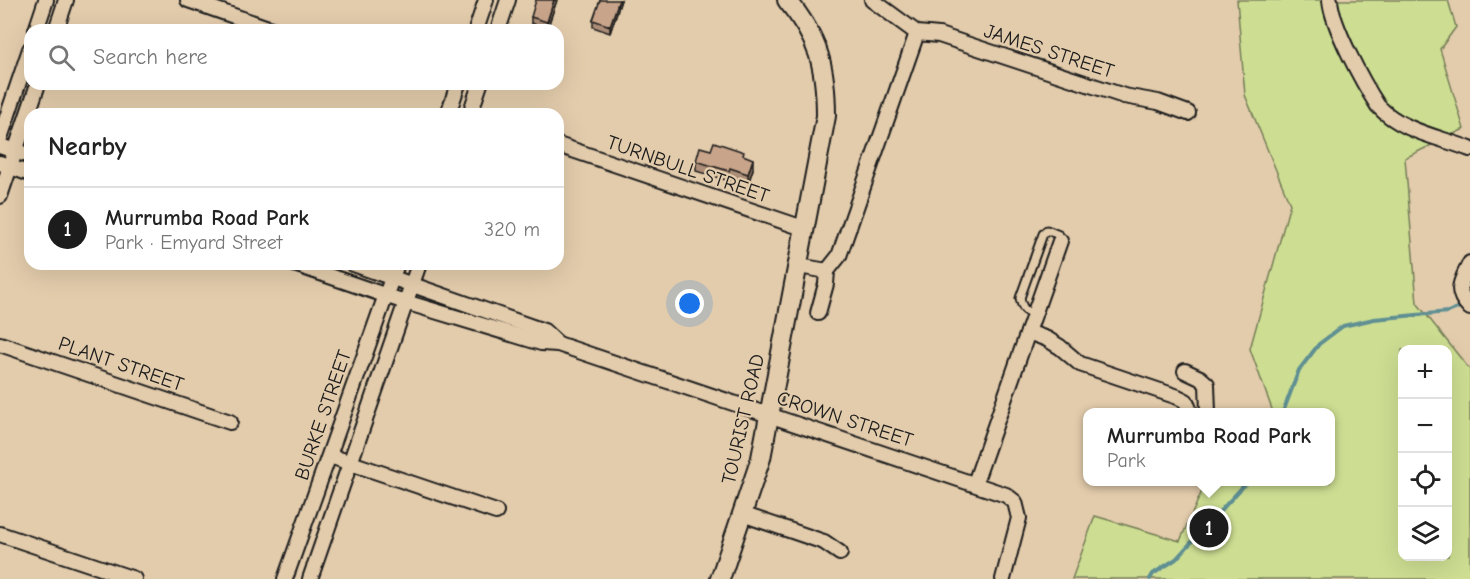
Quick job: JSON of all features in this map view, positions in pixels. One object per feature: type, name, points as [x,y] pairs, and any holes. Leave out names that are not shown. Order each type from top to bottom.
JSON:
[{"type":"street","points":[[38,24],[46,0]]},
{"type":"street","points":[[58,24],[66,0]]},
{"type":"street","points":[[188,0],[257,24]]},
{"type":"street","points":[[478,24],[486,0]]},
{"type":"street","points":[[500,24],[508,0]]},
{"type":"street","name":"TOURIST ROAD","points":[[720,579],[761,458],[826,116],[826,86],[820,53],[803,20],[788,0]]},
{"type":"street","name":"JAMES STREET","points":[[872,0],[916,33],[939,35],[1124,96],[1158,102],[1188,113]]},
{"type":"street","points":[[1330,0],[1331,11],[1338,28],[1378,106],[1387,116],[1402,125],[1470,149]]},
{"type":"street","points":[[818,313],[827,271],[839,256],[916,33]]},
{"type":"street","points":[[0,138],[24,67]]},
{"type":"street","points":[[30,108],[36,90]]},
{"type":"street","points":[[450,108],[456,90]]},
{"type":"street","points":[[470,108],[477,90]]},
{"type":"street","points":[[0,196],[5,165],[15,151],[24,125]]},
{"type":"street","points":[[0,146],[24,154]]},
{"type":"street","name":"TURNBULL STREET","points":[[564,147],[806,229]]},
{"type":"street","points":[[5,165],[24,172]]},
{"type":"street","points":[[975,483],[1060,241]]},
{"type":"street","points":[[1470,263],[1459,285],[1462,300],[1470,308]]},
{"type":"street","points":[[799,266],[827,271]]},
{"type":"street","name":"CROWN STREET","points":[[312,270],[541,344],[558,344],[1006,495],[1015,502],[1019,518],[1003,579]]},
{"type":"street","points":[[310,579],[417,270]]},
{"type":"street","name":"CROWN STREET","points":[[394,271],[412,284],[544,331],[558,344]]},
{"type":"street","name":"BURKE STREET","points":[[285,579],[394,271]]},
{"type":"street","points":[[1029,332],[1059,347],[1080,364],[1178,397],[1186,401],[1189,408]]},
{"type":"street","name":"PLANT STREET","points":[[0,344],[230,422]]},
{"type":"street","points":[[1185,370],[1207,384],[1208,408]]},
{"type":"street","points":[[330,456],[496,512]]},
{"type":"street","points":[[742,514],[824,542],[840,553]]},
{"type":"street","points":[[0,534],[134,579]]},
{"type":"green space","points":[[1237,0],[1448,0],[1456,27],[1440,49],[1464,129],[1405,158],[1417,303],[1450,345],[1398,345],[1398,561],[1452,561],[1452,347],[1470,370],[1470,579],[1072,579],[1095,516],[1180,541],[1204,486],[1335,486],[1335,408],[1272,408],[1250,349],[1290,204],[1245,95]]},
{"type":"building","points":[[536,0],[554,0],[547,22],[531,17]]},
{"type":"building","points":[[600,0],[619,0],[610,26],[593,20]]},
{"type":"building","points":[[714,142],[744,152],[743,155],[753,159],[748,174],[696,161],[700,147],[711,150]]},
{"type":"waterway","points":[[1285,408],[1299,370],[1319,344],[1343,326],[1374,319],[1448,312],[1458,308]]},
{"type":"waterway","points":[[1150,579],[1153,574],[1176,559],[1243,486]]},
{"type":"place","name":"Murrumba Road Park","points":[[1209,528]]}]
